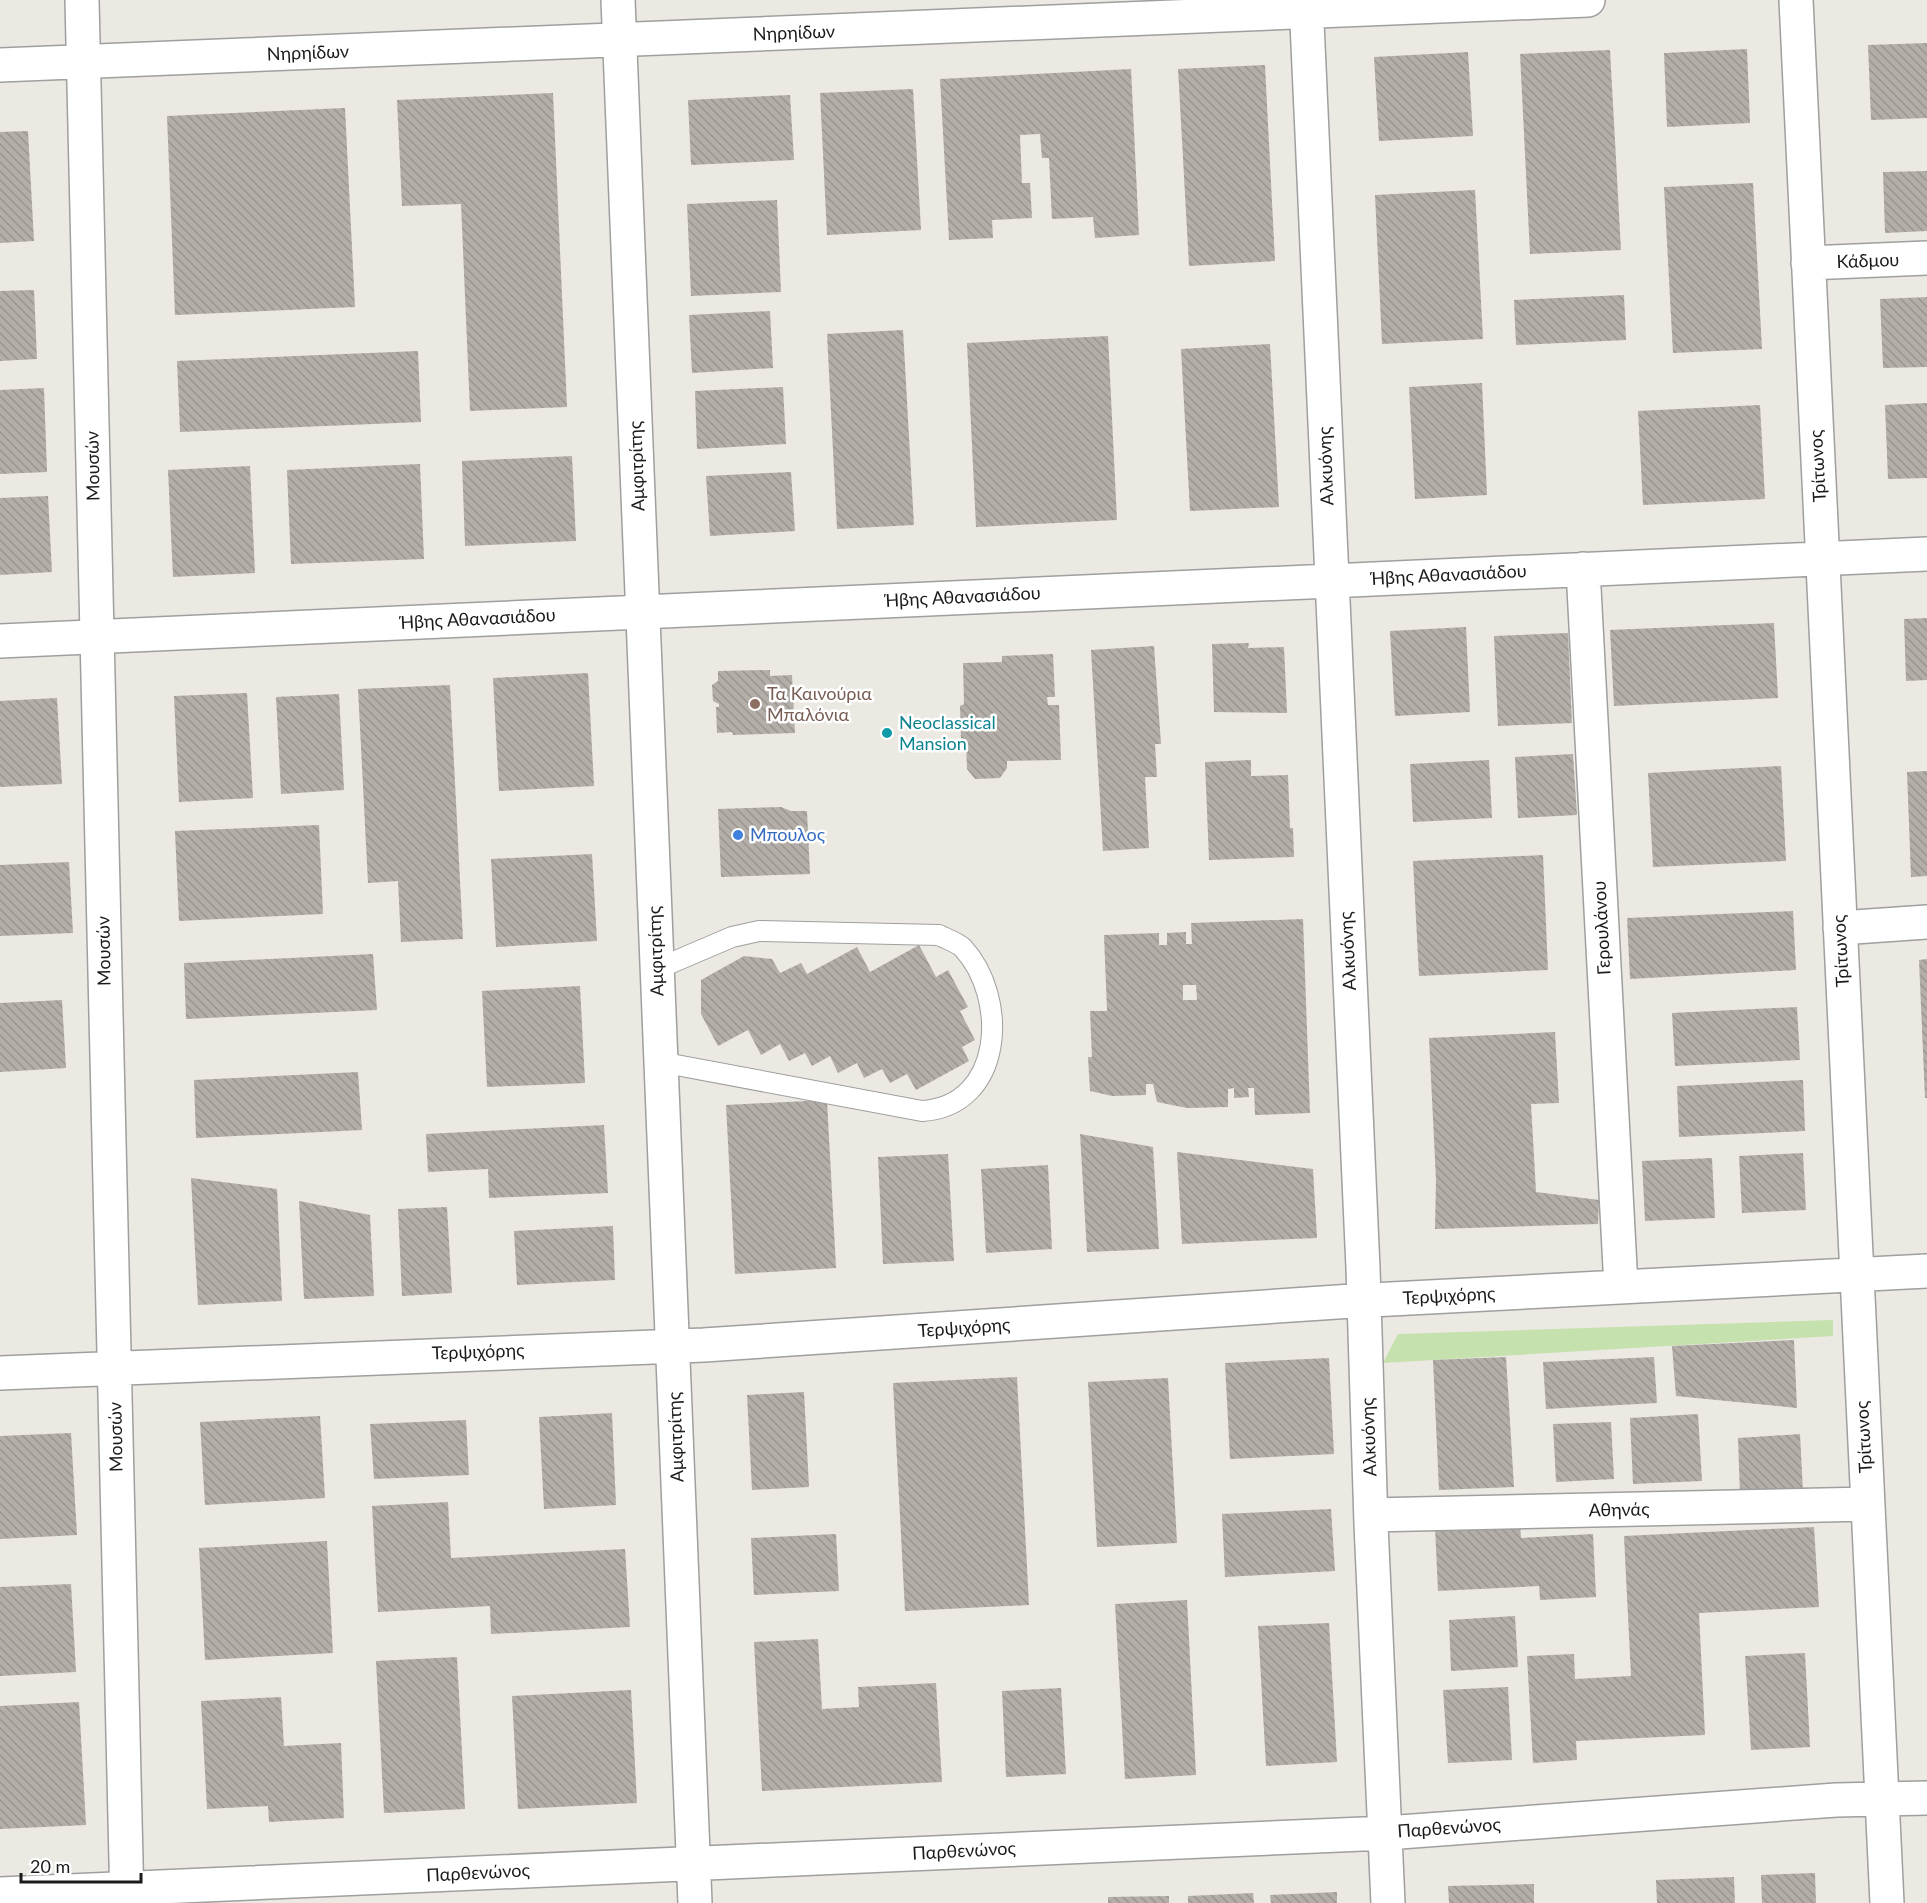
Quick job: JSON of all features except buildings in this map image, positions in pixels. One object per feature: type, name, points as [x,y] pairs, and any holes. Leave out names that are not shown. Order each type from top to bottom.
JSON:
[{"type":"street","name":"Μουσών","points":[[82,0],[126,1895]]},
{"type":"street","name":"Αμφιτρίτης","points":[[618,0],[694,1903]]},
{"type":"street","name":"Νηρηίδων","points":[[0,65],[619,40],[1306,6],[1588,0]]},
{"type":"street","name":"Τρίτωνος","points":[[1796,0],[1887,1903]]},
{"type":"street","name":"Αλκυόνης","points":[[1306,6],[1365,1301],[1371,1515],[1388,1903]]},
{"type":"street","name":"Κάδμου","points":[[1808,263],[1927,258]]},
{"type":"street","name":"Ήβης Αθανασιάδου","points":[[0,641],[1927,554]]},
{"type":"street","name":"Γερουλάνου","points":[[1583,569],[1621,1287]]},
{"type":"street","points":[[1840,928],[1927,922]]},
{"type":"street","name":"Τερψιχόρης","points":[[0,1372],[672,1346],[1365,1301],[1927,1271]]},
{"type":"street","name":"Αθηνάς","points":[[1371,1515],[1868,1504]]},
{"type":"street","name":"Παρθενώνος","points":[[0,1894],[126,1895],[693,1863],[1386,1833],[1836,1800],[1927,1798]]},
{"type":"lane","points":[[657,969],[732,937],[759,931],[939,935],[962,947],[977,970],[991,999],[991,1044],[982,1078],[963,1098],[942,1110],[922,1111],[660,1062]]},
{"type":"green space","points":[[1833,1320],[1833,1336],[1383,1363],[1398,1334]]},
{"type":"place","name":"Τα Καινούρια Μπαλόνια","points":[[755,704]]},
{"type":"place","name":"Neoclassical Mansion","points":[[887,733]]},
{"type":"place","name":"Μπουλος","points":[[738,835]]}]
